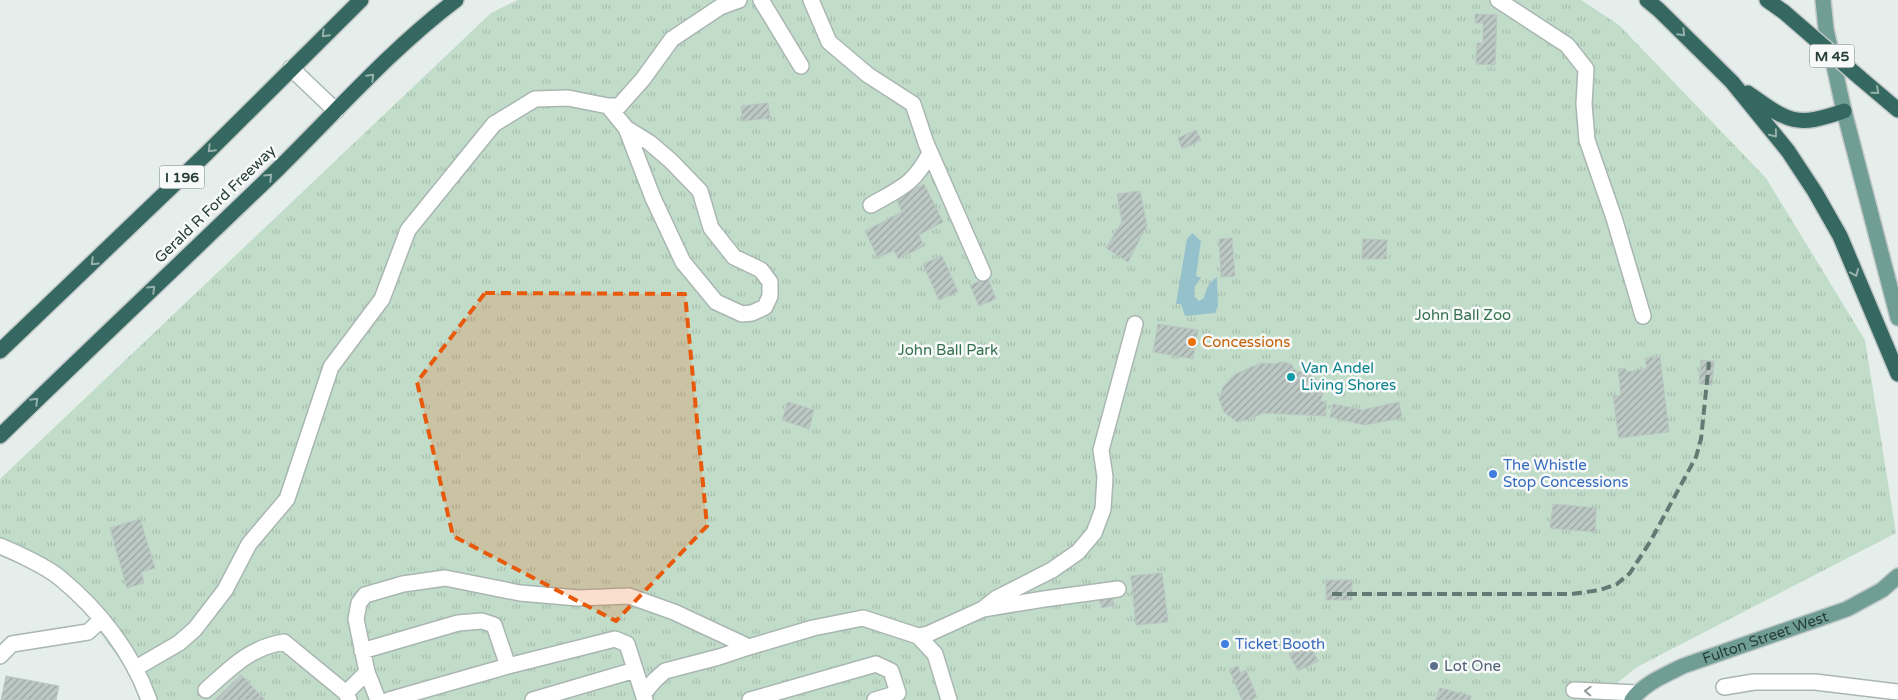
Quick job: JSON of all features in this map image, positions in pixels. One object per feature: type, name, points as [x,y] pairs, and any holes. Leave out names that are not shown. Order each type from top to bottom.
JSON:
[{"type":"highway","name":"I 196","points":[[0,351],[200,160],[361,0]]},
{"type":"highway","name":"Gerald R Ford Freeway","points":[[0,436],[390,58],[440,12],[456,0]]},
{"type":"highway","points":[[1647,0],[1732,82],[1788,151],[1836,229],[1898,374]]},
{"type":"highway","points":[[1775,4],[1895,107]]},
{"type":"highway","points":[[1732,82],[1770,109],[1788,119],[1806,121],[1820,119],[1844,111]]},
{"type":"main road","name":"M 45","points":[[1822,0],[1826,28],[1844,111]]},
{"type":"main road","points":[[1844,111],[1898,318]]},
{"type":"main road","name":"Fulton Street West","points":[[1634,696],[1662,676],[1683,666],[1847,609],[1882,590],[1898,576]]},
{"type":"street","points":[[136,668],[179,643],[195,629],[224,590],[249,544],[287,499],[331,367],[382,299],[408,230],[494,124],[535,99],[568,98],[608,106],[619,106],[672,39],[720,7],[739,0]]},
{"type":"street","points":[[761,0],[801,66]]},
{"type":"street","points":[[812,0],[829,42],[868,75],[913,104],[930,153],[983,273]]},
{"type":"street","points":[[1498,0],[1567,45],[1586,69],[1584,104],[1587,140],[1614,218],[1642,316]]},
{"type":"street","points":[[291,68],[336,111]]},
{"type":"street","points":[[608,106],[626,128],[653,198],[683,262],[716,302],[742,314],[752,313],[765,307],[770,296],[770,282],[761,270],[734,257],[711,228],[700,191],[671,161],[650,143],[626,128]]},
{"type":"street","points":[[871,205],[906,186],[922,169],[930,153]]},
{"type":"street","points":[[644,697],[654,680],[665,671],[719,657],[813,628],[863,618],[918,636],[928,634],[983,609],[997,598],[1052,570],[1078,552],[1094,533],[1103,509],[1105,477],[1101,450],[1135,324]]},
{"type":"street","points":[[0,546],[61,579],[91,607],[122,644],[136,668],[149,700]]},
{"type":"street","points":[[378,700],[367,672],[362,650],[356,619],[359,603],[365,595],[404,584],[445,578],[520,593],[578,598],[629,596],[674,612],[749,647]]},
{"type":"street","points":[[983,609],[1118,589]]},
{"type":"street","points":[[0,656],[12,644],[88,632],[100,620]]},
{"type":"street","points":[[362,650],[458,623],[482,621],[494,625],[508,666]]},
{"type":"street","points":[[918,636],[934,654],[949,700]]},
{"type":"street","points":[[389,700],[508,666],[615,639],[626,644],[644,697]]},
{"type":"street","points":[[206,690],[242,658],[269,645],[284,642],[348,696],[367,672]]},
{"type":"street","points":[[760,699],[876,664],[891,671],[899,697],[875,700]]},
{"type":"street","points":[[533,700],[636,670]]},
{"type":"street","points":[[1724,687],[1754,682],[1815,682],[1898,692]]},
{"type":"street","points":[[1574,690],[1634,696]]},
{"type":"highlighted area","points":[[485,293],[685,294],[707,526],[616,621],[453,536],[417,382]]},
{"type":"green space","name":"John Ball Park","points":[[518,0],[1581,0],[1619,25],[1766,178],[1865,340],[1896,533],[1637,667],[1617,683],[1637,693],[1632,700],[149,700],[61,579],[0,553],[0,479],[491,13]]},
{"type":"water","points":[[1192,233],[1201,241],[1196,276],[1201,278],[1195,286],[1194,296],[1199,301],[1204,298],[1208,286],[1217,277],[1218,306],[1215,313],[1185,316],[1181,304],[1176,304],[1187,239]]},
{"type":"building","points":[[1475,14],[1497,15],[1495,65],[1476,64],[1477,43],[1483,43],[1483,23],[1475,23]]},
{"type":"building","points":[[768,103],[770,118],[743,121],[741,106]]},
{"type":"building","points":[[1196,130],[1201,140],[1182,149],[1178,138]]},
{"type":"building","points":[[924,184],[943,222],[919,235],[924,246],[898,259],[894,250],[878,258],[865,231],[902,212],[896,198]]},
{"type":"building","points":[[1140,191],[1147,225],[1128,262],[1106,248],[1122,222],[1117,194]]},
{"type":"building","points":[[1232,238],[1235,276],[1221,277],[1219,239]]},
{"type":"building","points":[[1363,239],[1387,240],[1386,259],[1362,259]]},
{"type":"building","points":[[942,256],[958,292],[939,300],[923,264]]},
{"type":"building","points":[[988,278],[996,299],[979,306],[970,285]]},
{"type":"building","points":[[1158,324],[1198,330],[1193,359],[1153,352]]},
{"type":"building","points":[[1660,357],[1669,432],[1619,438],[1613,396],[1621,395],[1618,369],[1626,368],[1626,372],[1647,369],[1645,358]]},
{"type":"building","points":[[1701,360],[1714,361],[1712,385],[1699,384]]},
{"type":"building","points":[[1282,362],[1291,364],[1296,371],[1310,374],[1321,384],[1323,393],[1320,402],[1326,401],[1326,416],[1263,413],[1237,422],[1224,412],[1219,399],[1223,387],[1234,375],[1261,363],[1274,364]]},
{"type":"building","points":[[788,402],[814,410],[809,429],[782,420]]},
{"type":"building","points":[[1399,402],[1402,418],[1364,425],[1330,417],[1333,404],[1362,410]]},
{"type":"building","points":[[1553,504],[1596,508],[1595,532],[1550,528]]},
{"type":"building","points":[[140,519],[155,568],[141,572],[144,583],[127,588],[110,528]]},
{"type":"building","points":[[1162,573],[1168,622],[1136,625],[1131,576]]},
{"type":"building","points":[[1326,580],[1352,580],[1352,600],[1326,600]]},
{"type":"building","points":[[1111,592],[1114,605],[1102,608],[1098,596]]},
{"type":"building","points":[[1310,644],[1318,661],[1298,671],[1289,654]]},
{"type":"building","points":[[1238,666],[1240,673],[1246,670],[1257,697],[1251,700],[1242,700],[1229,669]]},
{"type":"building","points":[[241,675],[265,700],[215,700]]},
{"type":"building","points":[[6,676],[59,686],[56,700],[1,700]]},
{"type":"building","points":[[1440,688],[1471,696],[1470,700],[1436,700]]},
{"type":"railway","points":[[1332,594],[1572,594],[1600,590],[1617,584],[1630,573],[1650,542],[1696,457],[1701,439],[1709,362]]},
{"type":"place","name":"Concessions","points":[[1192,342]]},
{"type":"place","name":"Van Andel Living Shores","points":[[1291,377]]},
{"type":"place","name":"The Whistle Stop Concessions","points":[[1493,474]]},
{"type":"place","name":"Ticket Booth","points":[[1225,644]]},
{"type":"place","name":"Lot One","points":[[1434,666]]},
{"type":"park label","name":"John Ball Zoo","points":[[1463,315]]}]
